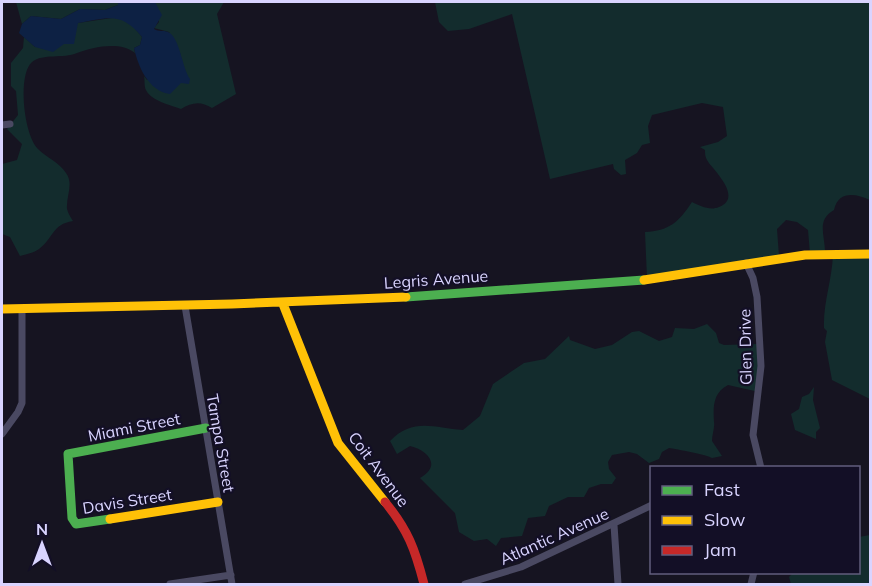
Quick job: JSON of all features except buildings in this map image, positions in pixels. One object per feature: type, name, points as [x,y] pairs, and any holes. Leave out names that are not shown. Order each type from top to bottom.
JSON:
[{"type":"main road","name":"Legris Avenue","points":[[2,309],[283,304],[643,280],[790,255],[870,254]]},
{"type":"main road","name":"Coit Avenue","points":[[283,304],[338,443],[403,524],[414,545],[424,585]]},
{"type":"main road","name":"Miami Street","points":[[68,454],[206,428]]},
{"type":"main road","name":"Davis Street","points":[[68,454],[72,518],[76,524],[218,502]]},
{"type":"street","points":[[2,124],[10,124]]},
{"type":"street","name":"Glen Drive","points":[[746,263],[753,278],[757,297],[761,366],[753,435],[761,466]]},
{"type":"street","name":"Tampa Street","points":[[185,306],[232,585]]},
{"type":"street","points":[[2,434],[22,403],[22,309]]},
{"type":"street","name":"Atlantic Avenue","points":[[465,585],[521,567],[614,525],[650,506]]},
{"type":"street","points":[[614,525],[618,585]]},
{"type":"street","points":[[170,585],[231,575]]},
{"type":"green space","points":[[16,2],[118,2],[118,5],[105,10],[80,9],[61,19],[31,16],[22,24]]},
{"type":"green space","points":[[155,2],[224,2],[217,14],[236,94],[212,108],[196,103],[181,109],[157,100],[149,94],[145,89],[144,76],[147,80],[183,70],[180,53],[169,32],[154,28],[159,22]]},
{"type":"green space","points":[[435,2],[870,2],[870,200],[853,195],[839,199],[834,210],[828,214],[823,223],[825,252],[810,254],[808,230],[797,222],[786,220],[777,229],[779,256],[647,278],[645,232],[661,230],[673,224],[692,202],[712,208],[719,207],[726,202],[728,190],[706,159],[705,150],[700,147],[718,142],[727,136],[723,107],[702,103],[652,115],[648,126],[650,143],[642,145],[637,153],[625,160],[626,174],[621,175],[614,169],[613,164],[550,179],[512,14],[469,29],[448,31],[439,22]]},
{"type":"green space","points":[[118,17],[132,25],[142,37],[140,45],[134,48],[135,53],[122,47],[98,47],[71,55],[37,59],[27,69],[24,106],[29,132],[38,149],[60,166],[68,177],[70,186],[67,209],[73,221],[61,225],[37,250],[20,256],[10,237],[2,234],[2,164],[17,160],[22,144],[7,129],[18,115],[16,91],[11,86],[11,63],[23,48],[24,37],[35,47],[78,23]]},
{"type":"green space","points":[[870,253],[870,399],[832,380],[825,342],[827,331],[824,328],[833,254]]},
{"type":"green space","points":[[707,324],[716,333],[719,343],[724,345],[758,344],[759,392],[728,385],[719,392],[715,400],[712,441],[722,456],[712,458],[669,448],[662,452],[659,459],[649,463],[637,454],[629,452],[612,455],[608,462],[609,469],[616,478],[612,484],[601,484],[589,488],[584,497],[568,497],[549,506],[545,516],[528,518],[522,536],[501,538],[496,546],[487,539],[474,541],[459,532],[455,513],[420,478],[430,468],[430,459],[427,455],[410,446],[397,454],[390,441],[407,429],[416,426],[463,430],[480,416],[493,384],[524,363],[545,359],[569,336],[570,340],[595,349],[612,345],[632,332],[639,331],[659,341],[672,337],[675,328],[694,329]]},
{"type":"green space","points":[[814,387],[813,400],[820,428],[816,432],[816,439],[795,430],[791,414],[799,409],[802,397],[809,394]]},
{"type":"green space","points":[[870,535],[870,584],[791,584],[789,577],[792,574],[860,574],[860,537]]},
{"type":"water","points":[[118,2],[155,2],[162,15],[154,29],[172,35],[190,79],[189,84],[181,83],[170,94],[162,92],[150,83],[141,70],[134,48],[140,45],[142,37],[127,23],[120,20],[106,18],[78,23],[74,44],[64,44],[53,52],[35,47],[19,33],[22,24],[31,16],[61,19],[80,9],[105,10],[118,5]]},
{"type":"waterway","points":[[869,584],[870,579]]},
{"type":"traffic: fast","points":[[406,297],[644,280]]},
{"type":"traffic: fast","points":[[110,519],[76,524],[72,518],[68,454],[206,428]]},
{"type":"traffic: slow","points":[[644,280],[805,255],[870,254]]},
{"type":"traffic: slow","points":[[2,309],[232,304],[406,297]]},
{"type":"traffic: slow","points":[[283,304],[338,443],[385,502]]},
{"type":"traffic: slow","points":[[110,519],[218,502]]},
{"type":"traffic: jam","points":[[385,502],[410,540],[424,584]]}]
